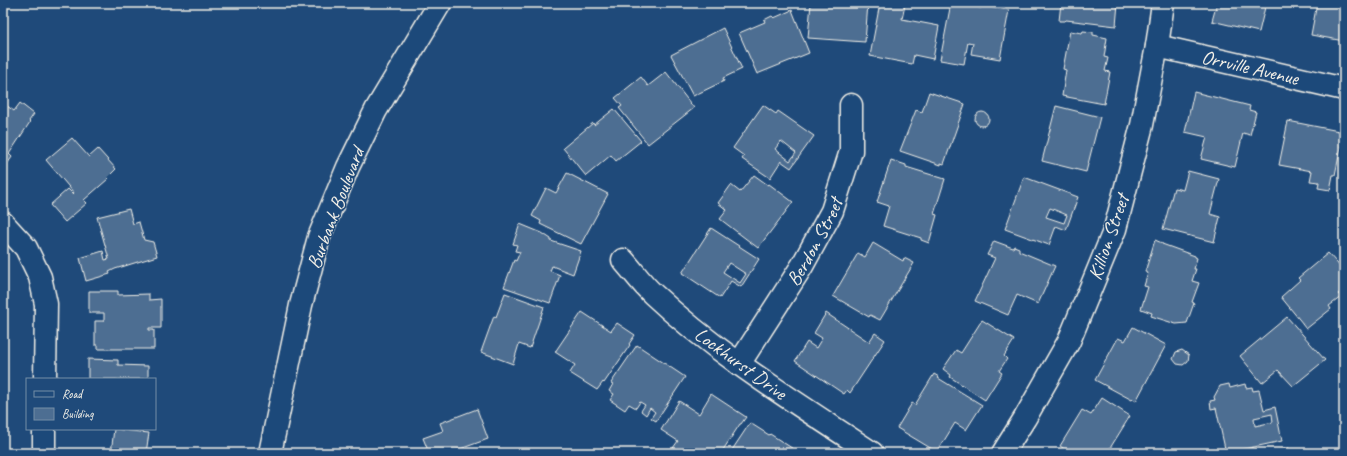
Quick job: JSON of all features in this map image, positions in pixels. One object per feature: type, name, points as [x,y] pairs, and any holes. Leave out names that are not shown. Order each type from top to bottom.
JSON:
[{"type":"street","name":"Burbank Boulevard","points":[[270,453],[301,305],[319,237],[348,166],[376,110],[440,3]]},
{"type":"street","name":"Killion Street","points":[[1003,453],[1069,341],[1115,229],[1142,125],[1157,46],[1163,3]]},
{"type":"street","name":"Orrville Avenue","points":[[1157,46],[1344,89]]},
{"type":"street","name":"Berdon Street","points":[[739,364],[802,266],[832,212],[851,151],[851,105]]},
{"type":"street","points":[[3,223],[26,248],[40,277],[46,304],[45,378]]},
{"type":"street","name":"Lockhurst Drive","points":[[623,260],[657,298],[696,332],[739,364],[872,453]]},
{"type":"street","points":[[44,430],[44,453]]},
{"type":"building","points":[[811,3],[868,3],[865,42],[808,38]]},
{"type":"building","points":[[880,3],[905,5],[902,19],[939,26],[933,59],[914,55],[912,64],[870,56]]},
{"type":"building","points":[[951,3],[981,8],[981,6],[1009,10],[1000,59],[971,54],[973,43],[968,42],[964,64],[940,60]]},
{"type":"building","points":[[1061,3],[1118,3],[1116,26],[1066,20],[1059,21]]},
{"type":"building","points":[[1217,3],[1266,3],[1259,32],[1212,21]]},
{"type":"building","points":[[1317,3],[1344,3],[1344,41],[1311,35]]},
{"type":"building","points":[[792,10],[809,53],[757,74],[739,33],[765,22],[764,20],[772,16],[774,18]]},
{"type":"building","points":[[723,28],[742,69],[723,78],[724,81],[693,96],[671,55]]},
{"type":"building","points":[[1070,31],[1082,33],[1083,31],[1093,32],[1093,35],[1107,38],[1104,57],[1108,58],[1105,71],[1110,72],[1104,104],[1062,96],[1066,70],[1063,69]]},
{"type":"building","points":[[666,72],[694,108],[648,144],[619,108],[622,106],[615,98],[641,77],[648,86]]},
{"type":"building","points":[[929,92],[965,104],[944,164],[941,163],[941,165],[900,151],[916,110],[922,112]]},
{"type":"building","points":[[1194,92],[1250,106],[1249,110],[1256,112],[1250,135],[1243,133],[1235,167],[1201,159],[1207,137],[1185,132]]},
{"type":"building","points":[[3,103],[14,111],[20,103],[34,114],[9,154],[12,157],[3,170]]},
{"type":"building","points":[[763,105],[776,114],[778,111],[814,136],[791,168],[781,161],[770,178],[742,159],[744,156],[733,148]],"holes":[[[781,141],[796,153],[790,161],[775,149]]]},
{"type":"building","points":[[1056,106],[1100,117],[1086,172],[1042,161]]},
{"type":"building","points":[[614,109],[641,141],[616,161],[611,155],[586,176],[563,148],[593,123],[594,125]]},
{"type":"building","points":[[979,112],[985,112],[989,116],[989,122],[985,126],[979,126],[975,122],[975,116]]},
{"type":"building","points":[[1288,121],[1344,132],[1335,175],[1333,175],[1330,190],[1318,188],[1319,182],[1310,181],[1312,171],[1279,165]]},
{"type":"building","points":[[72,138],[89,157],[98,149],[116,169],[107,178],[108,179],[84,200],[87,203],[65,222],[50,205],[68,189],[73,194],[74,193],[46,160]]},
{"type":"building","points":[[891,160],[906,165],[906,167],[945,179],[934,214],[937,215],[929,243],[921,240],[921,238],[883,226],[889,206],[877,202]]},
{"type":"building","points":[[1188,171],[1219,179],[1210,214],[1220,217],[1214,242],[1163,229],[1174,188],[1183,190]]},
{"type":"building","points":[[567,173],[608,194],[581,244],[540,224],[541,221],[532,216],[546,188],[556,193]]},
{"type":"building","points":[[754,175],[793,202],[758,248],[720,219],[727,210],[718,203],[731,185],[740,192]]},
{"type":"building","points":[[1024,177],[1078,197],[1066,230],[1056,226],[1049,245],[1005,229]],"holes":[[[1050,208],[1067,215],[1064,223],[1046,217]]]},
{"type":"building","points":[[129,209],[133,224],[139,222],[144,240],[153,242],[157,256],[115,269],[109,272],[110,274],[86,281],[80,258],[103,251],[105,260],[109,259],[97,217]]},
{"type":"building","points":[[520,224],[542,233],[551,239],[551,241],[581,251],[573,274],[552,266],[550,271],[560,275],[550,303],[504,287],[514,260],[516,261],[520,252],[515,251],[517,245],[513,244]]},
{"type":"building","points":[[711,228],[759,259],[741,287],[731,281],[720,298],[682,273]],"holes":[[[729,263],[746,274],[740,283],[723,272]]]},
{"type":"building","points":[[1155,240],[1197,258],[1194,269],[1196,269],[1192,281],[1199,283],[1192,302],[1194,303],[1187,323],[1176,324],[1151,316],[1152,313],[1141,309],[1148,287],[1144,286],[1148,273],[1145,272]]},
{"type":"building","points":[[994,241],[1013,248],[1014,246],[1019,248],[1019,251],[1055,266],[1038,304],[1017,295],[1008,315],[975,301],[995,258],[987,255]]},
{"type":"building","points":[[873,243],[903,261],[904,258],[914,263],[880,320],[870,315],[869,317],[833,296],[858,253],[865,257]]},
{"type":"building","points":[[1328,253],[1344,271],[1344,289],[1338,294],[1341,297],[1329,306],[1331,309],[1306,329],[1281,297],[1300,280],[1298,278]]},
{"type":"building","points":[[89,291],[118,291],[118,295],[149,294],[149,300],[161,299],[161,328],[149,328],[149,330],[154,330],[154,349],[98,349],[98,345],[95,345],[95,321],[104,321],[104,313],[89,313]]},
{"type":"building","points":[[505,293],[544,307],[530,348],[519,344],[513,364],[481,352],[494,316],[496,317]]},
{"type":"building","points":[[582,312],[611,331],[617,323],[635,335],[629,344],[630,345],[604,383],[603,382],[597,390],[570,373],[575,365],[555,352]]},
{"type":"building","points":[[826,313],[869,342],[875,333],[885,340],[850,393],[847,390],[844,394],[795,361],[807,342],[816,348],[822,338],[814,333]]},
{"type":"building","points":[[1287,317],[1325,360],[1293,386],[1278,370],[1262,383],[1240,356]]},
{"type":"building","points":[[982,320],[1014,340],[1004,356],[1007,359],[999,371],[1002,373],[985,400],[950,377],[951,375],[943,369],[956,350],[961,353]]},
{"type":"building","points":[[1133,327],[1166,345],[1136,401],[1095,380],[1118,338],[1125,341]]},
{"type":"building","points":[[637,345],[685,377],[656,421],[651,418],[655,412],[650,408],[646,415],[641,411],[645,405],[640,402],[636,408],[629,404],[625,410],[610,400],[614,394],[609,391],[613,384],[611,383]]},
{"type":"building","points":[[1182,350],[1189,355],[1188,361],[1183,365],[1177,364],[1173,359],[1176,352]]},
{"type":"building","points":[[88,359],[118,360],[118,365],[148,366],[148,378],[88,378]]},
{"type":"building","points":[[934,374],[982,405],[966,430],[955,423],[937,452],[897,428],[912,403],[915,405]]},
{"type":"building","points":[[1229,384],[1230,388],[1245,384],[1246,388],[1252,387],[1253,391],[1259,390],[1264,410],[1275,407],[1282,441],[1226,453],[1216,408],[1211,409],[1210,401],[1215,400],[1214,397],[1220,386]],"holes":[[[1272,414],[1273,422],[1255,426],[1254,418]]]},
{"type":"building","points":[[711,394],[746,417],[721,453],[680,453],[673,448],[678,441],[661,430],[679,401],[699,414]]},
{"type":"building","points":[[1102,398],[1130,416],[1107,453],[1070,453],[1060,446],[1082,410],[1091,415]]},
{"type":"building","points":[[477,409],[488,439],[449,453],[429,453],[423,438],[443,431],[440,423]]},
{"type":"building","points":[[750,423],[769,435],[770,434],[798,452],[730,453]]},
{"type":"building","points":[[114,430],[149,433],[146,453],[111,453]]},
{"type":"building","points":[[1289,448],[1290,453],[1268,453]]}]
